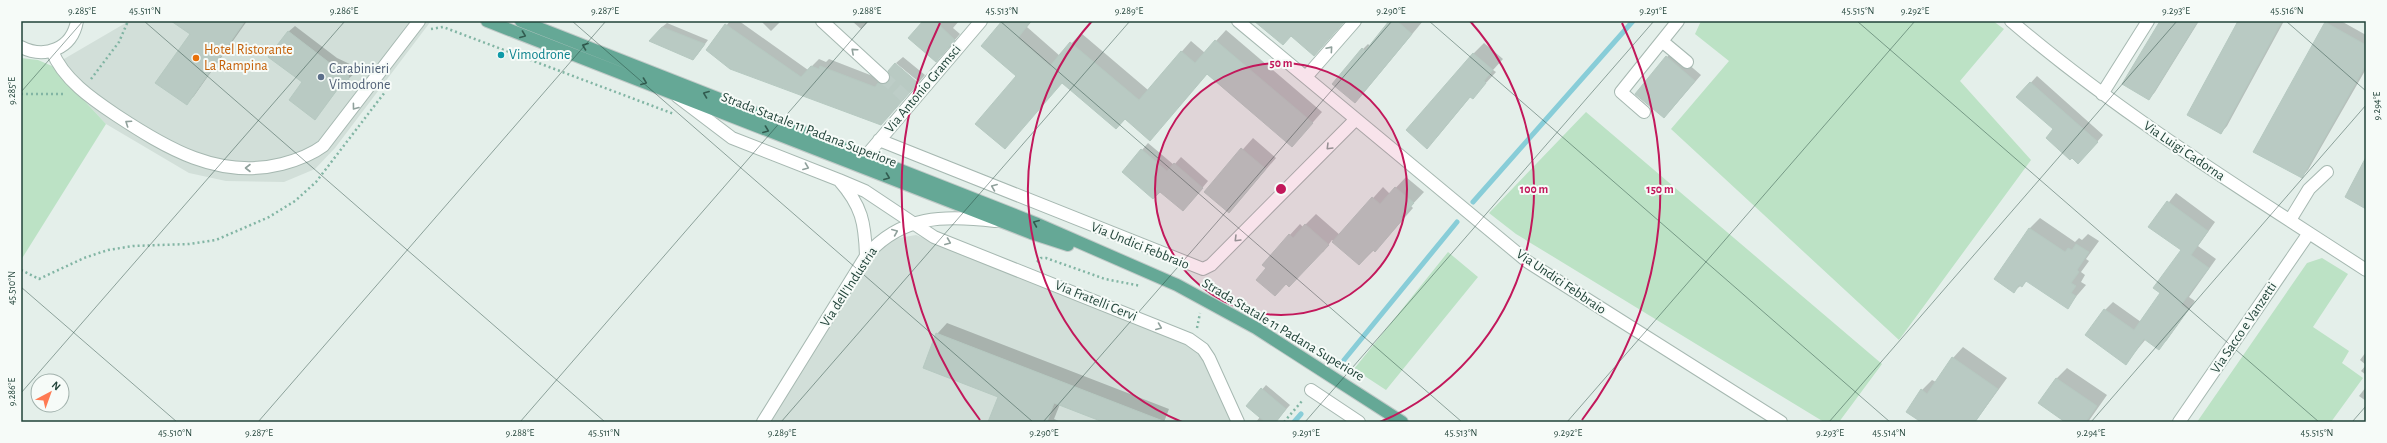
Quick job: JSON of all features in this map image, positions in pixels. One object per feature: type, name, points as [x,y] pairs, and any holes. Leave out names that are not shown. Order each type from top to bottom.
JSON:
[{"type":"main road","name":"Strada Statale 11 Padana Superiore","points":[[487,21],[1031,233],[1123,261]]},
{"type":"main road","name":"Strada Statale 11 Padana Superiore","points":[[521,21],[1035,223],[1192,292],[1231,313],[1402,422]]},
{"type":"street","points":[[822,21],[883,77]]},
{"type":"street","name":"Via Antonio Gramsci","points":[[866,156],[981,21]]},
{"type":"street","name":"Via Undici Febbraio","points":[[1238,21],[1528,262],[1781,422]]},
{"type":"street","points":[[1306,78],[1355,21]]},
{"type":"street","points":[[1644,112],[1620,92],[1663,42],[1678,21]]},
{"type":"street","name":"Via Luigi Cadorna","points":[[2011,21],[2102,94],[2161,137],[2366,270]]},
{"type":"street","points":[[2102,94],[2148,21]]},
{"type":"street","points":[[21,47],[38,53],[52,51],[68,41],[78,22]]},
{"type":"street","points":[[52,51],[61,66],[88,94],[142,132],[198,161],[236,168],[273,166],[314,152],[330,139],[416,25]]},
{"type":"street","points":[[1663,42],[1687,62]]},
{"type":"street","name":"Via Fratelli Cervi","points":[[676,95],[732,138],[865,191],[934,237],[1194,342],[1209,358],[1238,422]]},
{"type":"street","name":"Via Undici Febbraio","points":[[879,140],[1203,269],[1211,265],[1356,119]]},
{"type":"street","points":[[2290,220],[2309,189],[2327,172]]},
{"type":"street","points":[[839,180],[850,192],[860,210],[864,223],[866,256]]},
{"type":"street","name":"Via dell'Industria","points":[[763,422],[866,256],[884,238],[913,224],[928,219],[943,217],[1003,222]]},
{"type":"street","name":"Via Sacco e Vanzetti","points":[[2180,422],[2309,233]]},
{"type":"street","points":[[1311,390],[1360,422]]},
{"type":"path","points":[[416,25],[424,38],[432,29],[443,27],[678,115]]},
{"type":"path","points":[[21,270],[39,279],[84,258],[108,250],[216,240],[269,217],[295,201],[316,182],[387,89]]},
{"type":"path","points":[[1037,262],[1041,258],[1046,258],[1105,279],[1144,287]]},
{"type":"path","points":[[1193,308],[1200,311],[1194,342]]},
{"type":"path","points":[[1284,422],[1311,390]]},
{"type":"shaded area","points":[[129,21],[431,21],[335,148],[315,169],[284,182],[226,181],[189,173],[106,124],[52,66]]},
{"type":"shaded area","points":[[916,235],[1188,341],[1200,350],[1234,422],[769,422],[869,259],[887,240]]},
{"type":"green space","points":[[1701,21],[1993,21],[2004,29],[1960,81],[2031,160],[1899,340],[1671,129],[1729,61],[1695,34]]},
{"type":"green space","points":[[21,58],[38,60],[52,66],[106,124],[21,260]]},
{"type":"green space","points":[[1586,112],[1882,364],[1839,422],[1824,422],[1516,234],[1489,213]]},
{"type":"green space","points":[[1448,252],[1478,277],[1386,390],[1354,369]]},
{"type":"green space","points":[[2322,258],[2348,274],[2313,327],[2349,351],[2342,363],[2363,378],[2331,422],[2197,422],[2307,263]]},
{"type":"building","name":"Hotel Ristorante La Rampina","points":[[171,21],[245,21],[187,105],[155,83],[190,34]]},
{"type":"building","points":[[923,21],[935,21],[955,40],[936,62],[908,38]]},
{"type":"building","points":[[1002,21],[1031,21],[1018,38],[1050,66],[1070,42],[1139,100],[1181,51],[1195,63],[1215,40],[1313,123],[1292,147],[1207,74],[1150,141],[1125,119],[1116,129],[1062,83],[1005,149],[975,124],[1016,76],[981,46]]},
{"type":"building","points":[[1254,21],[1345,21],[1314,56],[1291,36],[1283,45]]},
{"type":"building","points":[[1389,21],[1397,21],[1412,34],[1355,103],[1332,84],[1362,48],[1365,51]]},
{"type":"building","points":[[2160,21],[2198,21],[2149,100],[2122,84]]},
{"type":"building","points":[[2238,21],[2282,21],[2221,134],[2187,115]]},
{"type":"building","points":[[2325,22],[2366,45],[2366,65],[2302,178],[2253,152]]},
{"type":"building","points":[[725,24],[801,77],[811,66],[819,69],[820,66],[875,87],[878,83],[885,84],[889,82],[890,75],[888,71],[895,63],[918,83],[881,125],[730,69],[706,50]]},
{"type":"building","points":[[662,27],[705,44],[693,60],[649,41]]},
{"type":"building","name":"Carabinieri Vimodrone","points":[[288,31],[331,64],[348,72],[349,81],[337,90],[315,120],[289,100],[302,82],[268,57]]},
{"type":"building","points":[[1473,53],[1493,70],[1484,81],[1486,83],[1473,99],[1470,97],[1427,149],[1406,130]]},
{"type":"building","points":[[1666,56],[1695,81],[1664,118],[1635,94]]},
{"type":"building","points":[[2030,82],[2098,142],[2078,164],[2072,158],[2070,160],[2046,138],[2053,129],[2016,97]]},
{"type":"building","points":[[1241,148],[1266,169],[1229,213],[1204,192]]},
{"type":"building","points":[[1141,149],[1167,171],[1174,163],[1203,188],[1183,211],[1160,192],[1153,199],[1122,172]]},
{"type":"building","points":[[2366,157],[2366,209],[2345,197]]},
{"type":"building","points":[[1395,187],[1414,203],[1401,217],[1403,219],[1375,252],[1373,250],[1359,265],[1332,242],[1372,197],[1380,204]]},
{"type":"building","points":[[2167,201],[2208,231],[2191,255],[2209,268],[2181,305],[2188,310],[2159,350],[2144,339],[2126,365],[2085,335],[2104,309],[2134,330],[2160,293],[2153,288],[2181,250],[2148,227]]},
{"type":"building","points":[[1305,224],[1329,245],[1289,287],[1286,284],[1275,296],[1256,280],[1266,268],[1262,265],[1289,234],[1293,238]]},
{"type":"building","points":[[2029,228],[2065,252],[2068,248],[2072,250],[2076,244],[2089,252],[2077,270],[2079,272],[2071,283],[2076,286],[2071,293],[2076,296],[2068,309],[2026,281],[2022,287],[2019,285],[2014,293],[1994,279]]},
{"type":"building","points":[[936,333],[1163,421],[1103,422],[1054,403],[1047,422],[988,422],[998,397],[923,368]]},
{"type":"building","points":[[1952,357],[1998,389],[1975,422],[1921,422],[1906,412],[1921,389],[1927,394]]},
{"type":"building","points":[[2056,378],[2097,406],[2086,422],[2065,422],[2038,403]]},
{"type":"building","points":[[1261,388],[1286,409],[1276,422],[1265,422],[1246,406]]},
{"type":"waterway","points":[[1473,202],[1633,21]]},
{"type":"waterway","points":[[1344,360],[1457,222]]},
{"type":"waterway","points":[[1294,422],[1301,414]]},
{"type":"tunnel","points":[[883,77],[910,101]]},
{"type":"place","name":"Vimodrone","points":[[501,55]]},
{"type":"place","name":"Hotel Ristorante La Rampina","points":[[196,58]]},
{"type":"place","name":"Carabinieri Vimodrone","points":[[321,77]]}]
